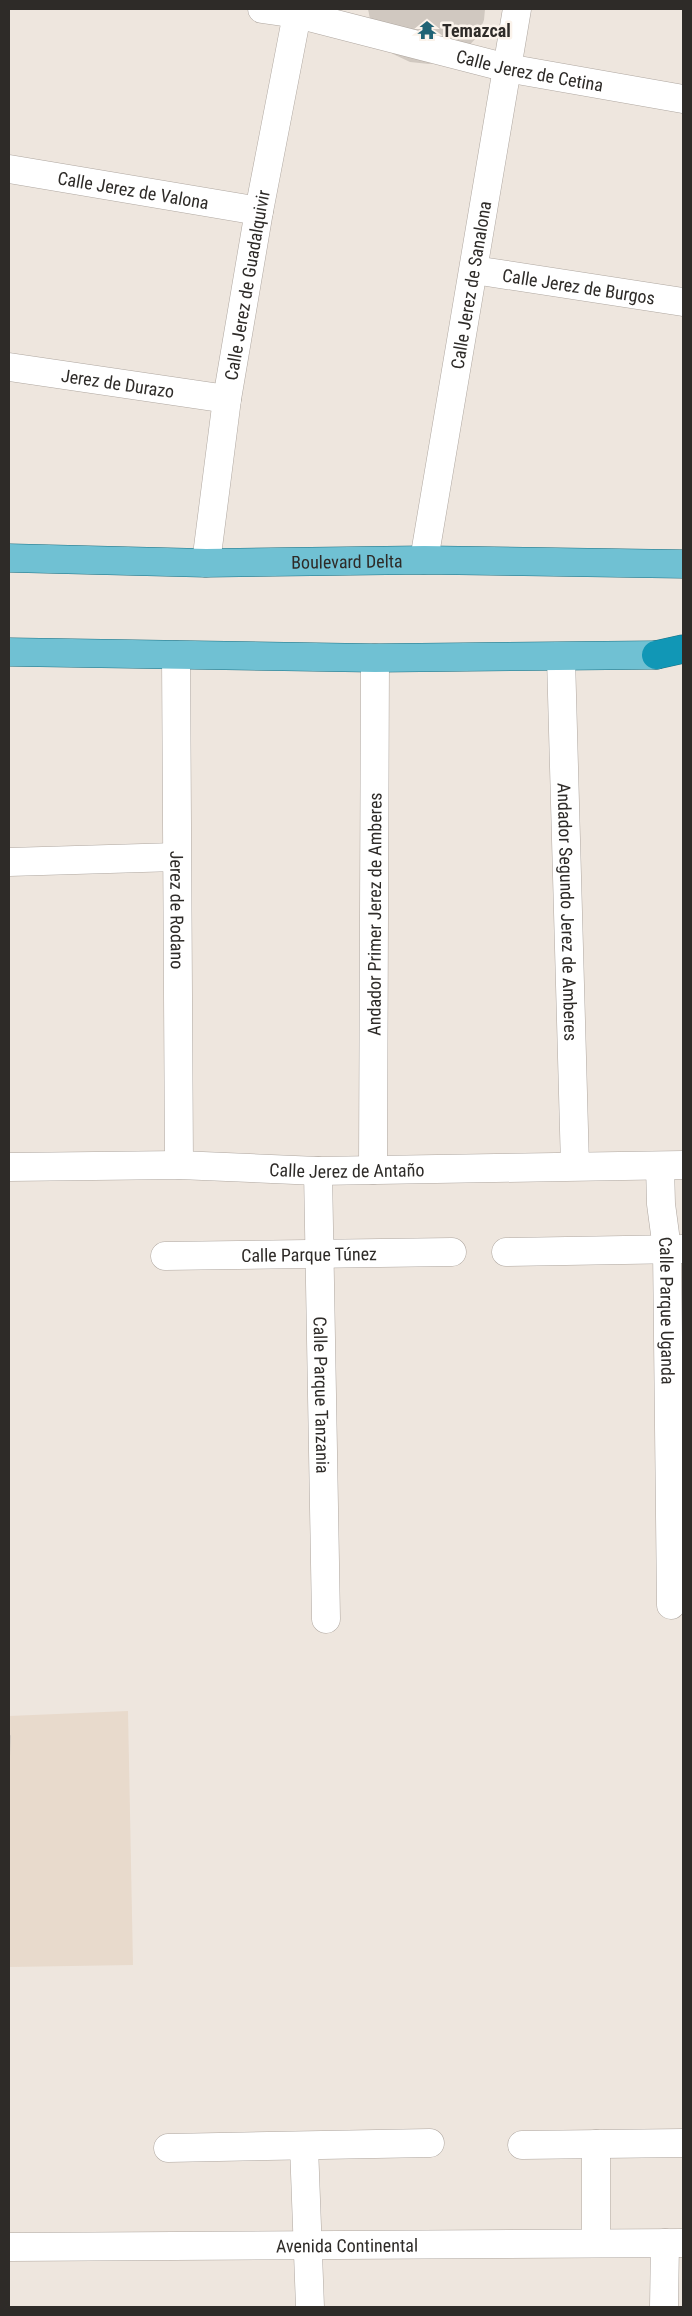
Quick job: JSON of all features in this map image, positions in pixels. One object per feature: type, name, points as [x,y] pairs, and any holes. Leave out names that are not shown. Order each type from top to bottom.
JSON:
[{"type":"highway","points":[[656,655],[683,649]]},
{"type":"main road","name":"Boulevard Delta","points":[[9,558],[206,563],[424,560],[683,564]]},
{"type":"main road","points":[[9,652],[375,658],[561,658],[656,655]]},
{"type":"street","name":"Calle Jerez de Cetina","points":[[262,9],[298,11],[507,68],[683,98]]},
{"type":"street","name":"Calle Jerez de Sanalona","points":[[424,560],[517,9]]},
{"type":"street","name":"Calle Jerez de Guadalquivir","points":[[206,563],[226,399],[259,211],[298,11]]},
{"type":"street","name":"Calle Jerez de Valona","points":[[9,169],[259,211]]},
{"type":"street","name":"Calle Jerez de Burgos","points":[[474,270],[683,302]]},
{"type":"street","name":"Jerez de Durazo","points":[[9,367],[226,399]]},
{"type":"street","name":"Jerez de Rodano","points":[[176,655],[179,1165]]},
{"type":"street","name":"Andador Primer Jerez de Amberes","points":[[373,1170],[375,658]]},
{"type":"street","name":"Andador Segundo Jerez de Amberes","points":[[561,658],[575,1166]]},
{"type":"street","points":[[9,862],[176,857]]},
{"type":"street","name":"Calle Jerez de Antaño","points":[[9,1167],[179,1165],[318,1171],[672,1166]]},
{"type":"street","name":"Calle Parque Uganda","points":[[671,1605],[675,1249],[661,1204],[672,1166]]},
{"type":"street","name":"Calle Parque Tanzania","points":[[318,1171],[326,1619]]},
{"type":"street","points":[[506,1252],[675,1249]]},
{"type":"street","name":"Calle Parque Túnez","points":[[165,1256],[452,1252]]},
{"type":"street","points":[[168,2148],[430,2143]]},
{"type":"street","points":[[522,2146],[683,2143]]},
{"type":"street","points":[[596,2144],[596,2243]]},
{"type":"street","points":[[304,2146],[310,2307]]},
{"type":"street","points":[[664,2307],[674,2243]]},
{"type":"street","name":"Avenida Continental","points":[[9,2247],[674,2243]]},
{"type":"shaded area","points":[[128,1711],[133,1965],[9,1967],[9,1716]]},
{"type":"building","name":"Temazcal","points":[[368,9],[485,9],[484,20],[477,37],[464,51],[448,60],[429,64],[410,62],[393,54],[380,41],[371,24]]},
{"type":"building","points":[[11,1735],[10,1756],[9,1756],[9,1736]]},
{"type":"place","name":"Temazcal","points":[[427,30]]}]
